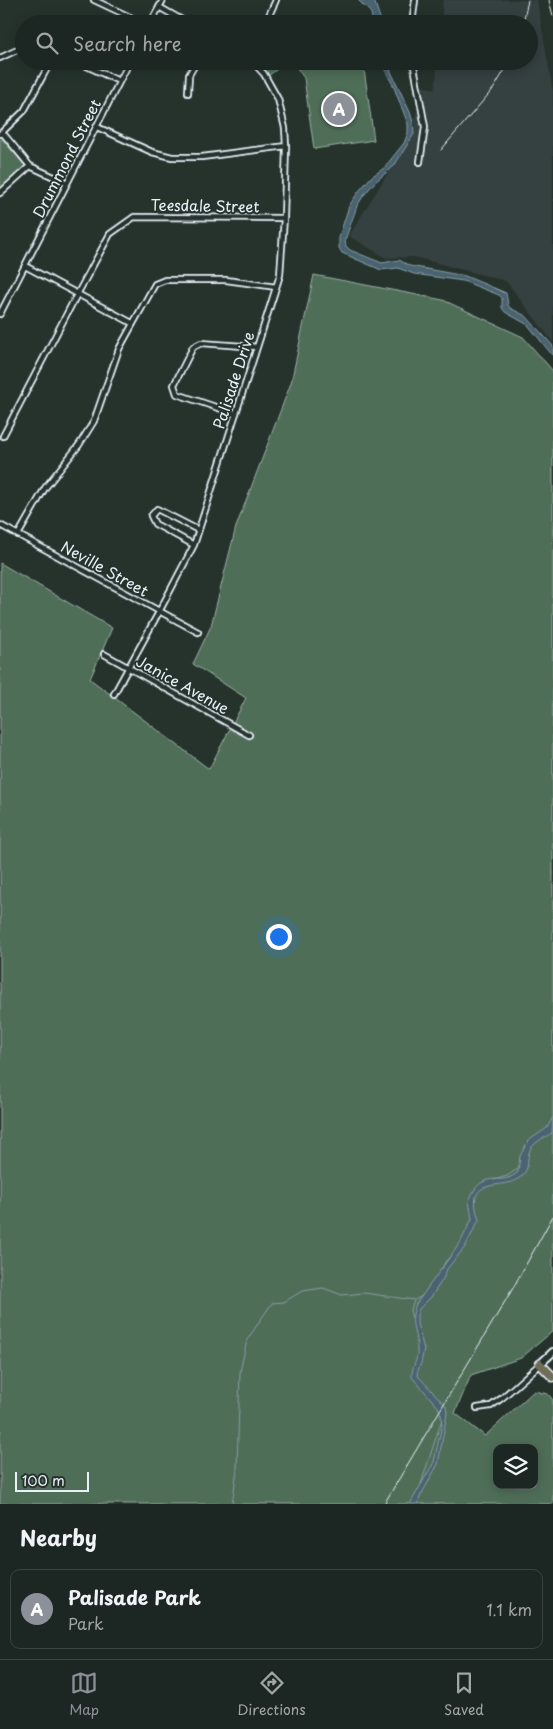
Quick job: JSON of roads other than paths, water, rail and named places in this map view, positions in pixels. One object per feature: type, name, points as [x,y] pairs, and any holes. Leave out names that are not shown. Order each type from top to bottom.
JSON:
[{"type":"highway","points":[[540,1364],[553,1377]]},
{"type":"street","points":[[94,0],[126,15]]},
{"type":"street","points":[[155,15],[163,0]]},
{"type":"street","points":[[269,15],[276,0]]},
{"type":"street","points":[[413,15],[415,0]]},
{"type":"street","points":[[159,7],[173,15]]},
{"type":"street","points":[[0,58],[15,51]]},
{"type":"street","points":[[46,70],[24,111],[1,133],[30,166],[67,184]]},
{"type":"street","points":[[95,70],[119,81]]},
{"type":"street","name":"Drummond Street","points":[[0,314],[125,70]]},
{"type":"street","points":[[188,93],[192,70]]},
{"type":"street","name":"Palisade Drive","points":[[114,694],[194,545],[280,275],[284,218],[285,128],[278,99],[260,70]]},
{"type":"street","points":[[415,70],[425,127],[420,162]]},
{"type":"street","points":[[97,127],[152,152],[172,157],[202,156],[286,146]]},
{"type":"street","points":[[0,193],[30,166]]},
{"type":"street","name":"Teesdale Street","points":[[3,436],[110,234],[134,217],[284,218]]},
{"type":"street","points":[[25,266],[132,323]]},
{"type":"street","points":[[18,535],[45,488],[79,445],[94,421],[119,349],[155,284],[166,280],[226,280],[276,287]]},
{"type":"street","points":[[236,414],[177,394],[174,385],[193,347],[201,343],[257,347]]},
{"type":"street","points":[[194,545],[155,524],[151,516],[157,509],[198,530]]},
{"type":"street","name":"Neville Street","points":[[0,525],[198,632]]},
{"type":"street","name":"Janice Avenue","points":[[104,654],[250,735]]},
{"type":"street","points":[[477,1408],[491,1406],[502,1398],[553,1352]]},
{"type":"water","points":[[358,0],[374,0],[379,15],[371,15]]},
{"type":"water","points":[[385,70],[390,70],[410,112],[414,134],[394,166],[375,182],[357,206],[345,240],[346,246],[350,250],[382,263],[399,260],[410,266],[465,276],[506,293],[510,308],[526,316],[553,346],[553,356],[528,325],[505,312],[502,308],[502,298],[499,295],[463,281],[414,274],[398,268],[381,270],[342,253],[339,248],[339,237],[349,206],[371,177],[384,168],[404,143],[408,133],[408,124],[393,85]]},
{"type":"water","points":[[553,1117],[552,1133],[532,1146],[525,1172],[518,1179],[490,1186],[482,1189],[477,1194],[475,1204],[479,1220],[465,1247],[447,1269],[431,1297],[419,1309],[417,1324],[424,1349],[417,1373],[446,1406],[447,1413],[438,1464],[418,1504],[410,1504],[434,1462],[442,1425],[438,1407],[412,1377],[417,1354],[413,1323],[416,1304],[460,1243],[472,1219],[469,1201],[476,1187],[488,1180],[508,1178],[518,1172],[520,1156],[528,1141],[547,1128]]},
{"type":"waterway","points":[[494,288],[504,293]]},
{"type":"waterway","points":[[494,1180],[507,1176],[519,1168]]},
{"type":"waterway","points":[[442,1269],[445,1262],[454,1252]]},
{"type":"waterway","points":[[232,1504],[237,1469],[240,1372],[247,1340],[272,1303],[284,1302],[302,1291],[323,1288],[342,1295],[364,1293],[414,1300]]},
{"type":"waterway","points":[[415,1300],[422,1296]]},
{"type":"waterway","points":[[412,1318],[410,1311],[414,1301]]},
{"type":"waterway","points":[[421,1484],[442,1419]]},
{"type":"railway","points":[[525,15],[528,0]]},
{"type":"railway","points":[[549,0],[553,16]]},
{"type":"railway","points":[[441,150],[494,88],[505,70]]},
{"type":"railway","points":[[384,1504],[513,1288],[553,1216]]},
{"type":"place","name":"Palisade Park","points":[[339,109]]}]
